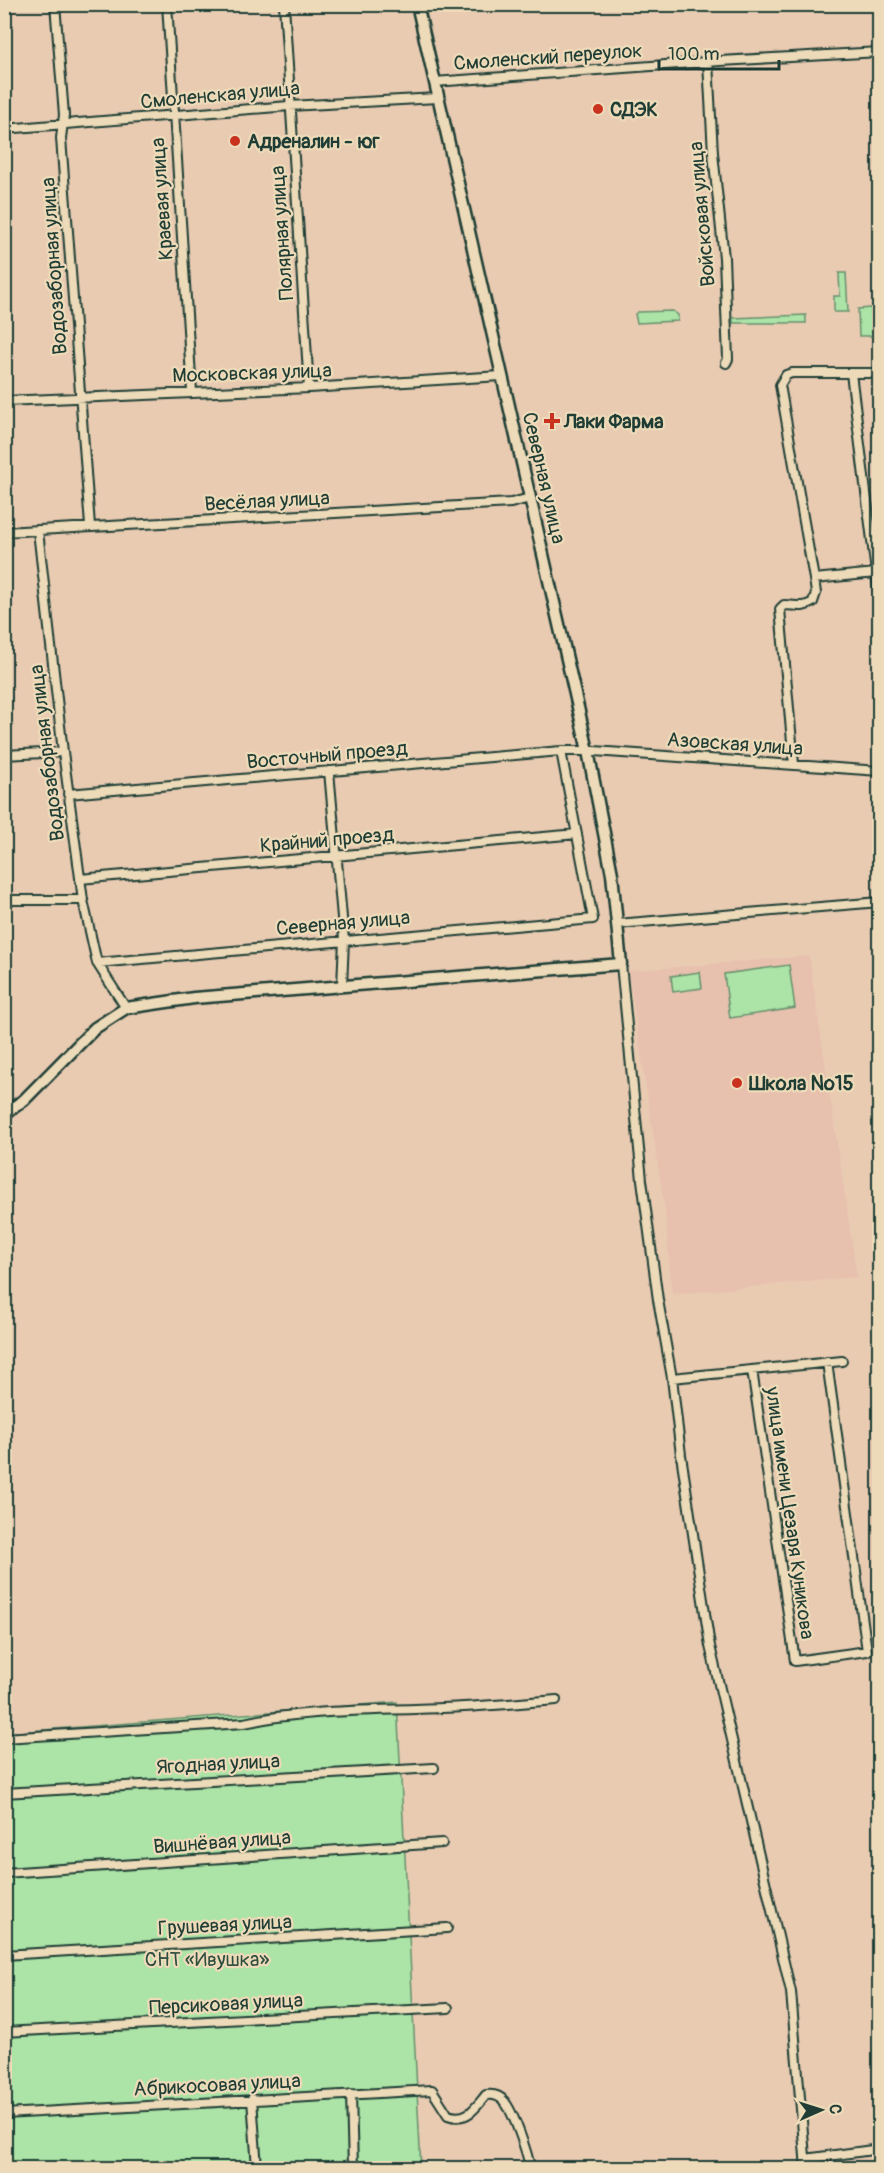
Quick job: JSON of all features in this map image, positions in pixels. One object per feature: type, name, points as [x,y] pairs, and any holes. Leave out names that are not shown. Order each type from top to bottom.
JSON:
[{"type":"street","name":"Водозаборная улица","points":[[55,4],[64,115],[61,138],[90,526]]},
{"type":"street","name":"Краевая улица","points":[[167,4],[172,116],[192,392]]},
{"type":"street","name":"Полярная улица","points":[[284,4],[309,388]]},
{"type":"street","name":"Северная улица","points":[[417,4],[588,751],[612,874],[621,964]]},
{"type":"street","name":"Смоленский переулок","points":[[434,82],[879,52]]},
{"type":"street","name":"Войсковая улица","points":[[708,62],[713,153],[725,277],[728,359],[726,363]]},
{"type":"street","name":"Смоленская улица","points":[[4,129],[290,106],[438,98]]},
{"type":"street","points":[[851,373],[879,604]]},
{"type":"street","points":[[794,764],[779,615],[784,604],[806,606],[813,602],[816,593],[780,385],[786,375],[792,374],[879,373]]},
{"type":"street","name":"Московская улица","points":[[4,401],[309,388],[501,376]]},
{"type":"street","name":"Весёлая улица","points":[[4,532],[511,503],[530,498]]},
{"type":"street","name":"Водозаборная улица","points":[[38,531],[68,794],[83,900],[97,963]]},
{"type":"street","points":[[814,579],[876,573]]},
{"type":"street","points":[[561,751],[577,834]]},
{"type":"street","name":"Восточный проезд","points":[[68,794],[561,751],[588,751]]},
{"type":"street","name":"Азовская улица","points":[[588,751],[879,771]]},
{"type":"street","points":[[4,755],[63,752]]},
{"type":"street","points":[[328,771],[344,940],[342,986]]},
{"type":"street","name":"Северная улица","points":[[97,963],[593,919],[577,834]]},
{"type":"street","name":"Крайний проезд","points":[[80,879],[577,834]]},
{"type":"street","points":[[4,900],[83,900]]},
{"type":"street","points":[[617,924],[879,902]]},
{"type":"street","points":[[97,963],[126,1008]]},
{"type":"street","points":[[4,1114],[24,1100],[95,1028],[126,1008],[194,998],[621,964],[639,1145],[658,1300],[672,1378],[681,1455],[710,1646],[791,1992],[806,2169]]},
{"type":"street","points":[[672,1378],[842,1360]]},
{"type":"street","name":"улица имени Цезаря Куникова","points":[[752,1370],[795,1661],[867,1651],[827,1362]]},
{"type":"street","points":[[4,1737],[234,1724],[272,1717],[366,1710],[442,1708],[556,1700]]},
{"type":"street","name":"Ягодная улица","points":[[4,1793],[434,1768]]},
{"type":"street","name":"Вишнёвая улица","points":[[4,1874],[441,1843]]},
{"type":"street","name":"Грушевая улица","points":[[4,1955],[447,1928]]},
{"type":"street","name":"Персиковая улица","points":[[4,2032],[448,2008]]},
{"type":"street","name":"Абрикосовая улица","points":[[4,2114],[252,2098],[432,2090],[448,2115],[459,2118],[465,2117],[486,2095],[497,2096],[508,2106],[528,2155],[530,2169]]},
{"type":"street","points":[[351,2094],[353,2169]]},
{"type":"street","points":[[252,2098],[257,2169]]},
{"type":"street","points":[[805,2159],[879,2149]]},
{"type":"shaded area","name":"Школа №15","points":[[809,956],[857,1277],[672,1294],[665,1210],[628,971]]},
{"type":"green space","points":[[839,273],[846,273],[848,312],[834,312],[834,296],[840,296]]},
{"type":"green space","points":[[871,308],[873,336],[859,336],[858,309]]},
{"type":"green space","points":[[673,311],[678,315],[678,321],[637,323],[635,314],[638,312]]},
{"type":"green space","points":[[806,315],[806,323],[733,323],[733,318]]},
{"type":"green space","points":[[789,965],[795,1008],[730,1018],[724,974]]},
{"type":"green space","points":[[700,972],[702,988],[673,992],[671,976]]},
{"type":"green space","name":"СНТ «Ивушка»","points":[[397,1702],[421,2168],[5,2168],[5,1733]]},
{"type":"place","name":"СДЭК","points":[[598,109]]},
{"type":"place","name":"Адреналин - юг","points":[[235,141]]},
{"type":"place","name":"Лаки Фарма","points":[[552,421]]},
{"type":"place","name":"Школа №15","points":[[737,1083]]}]
